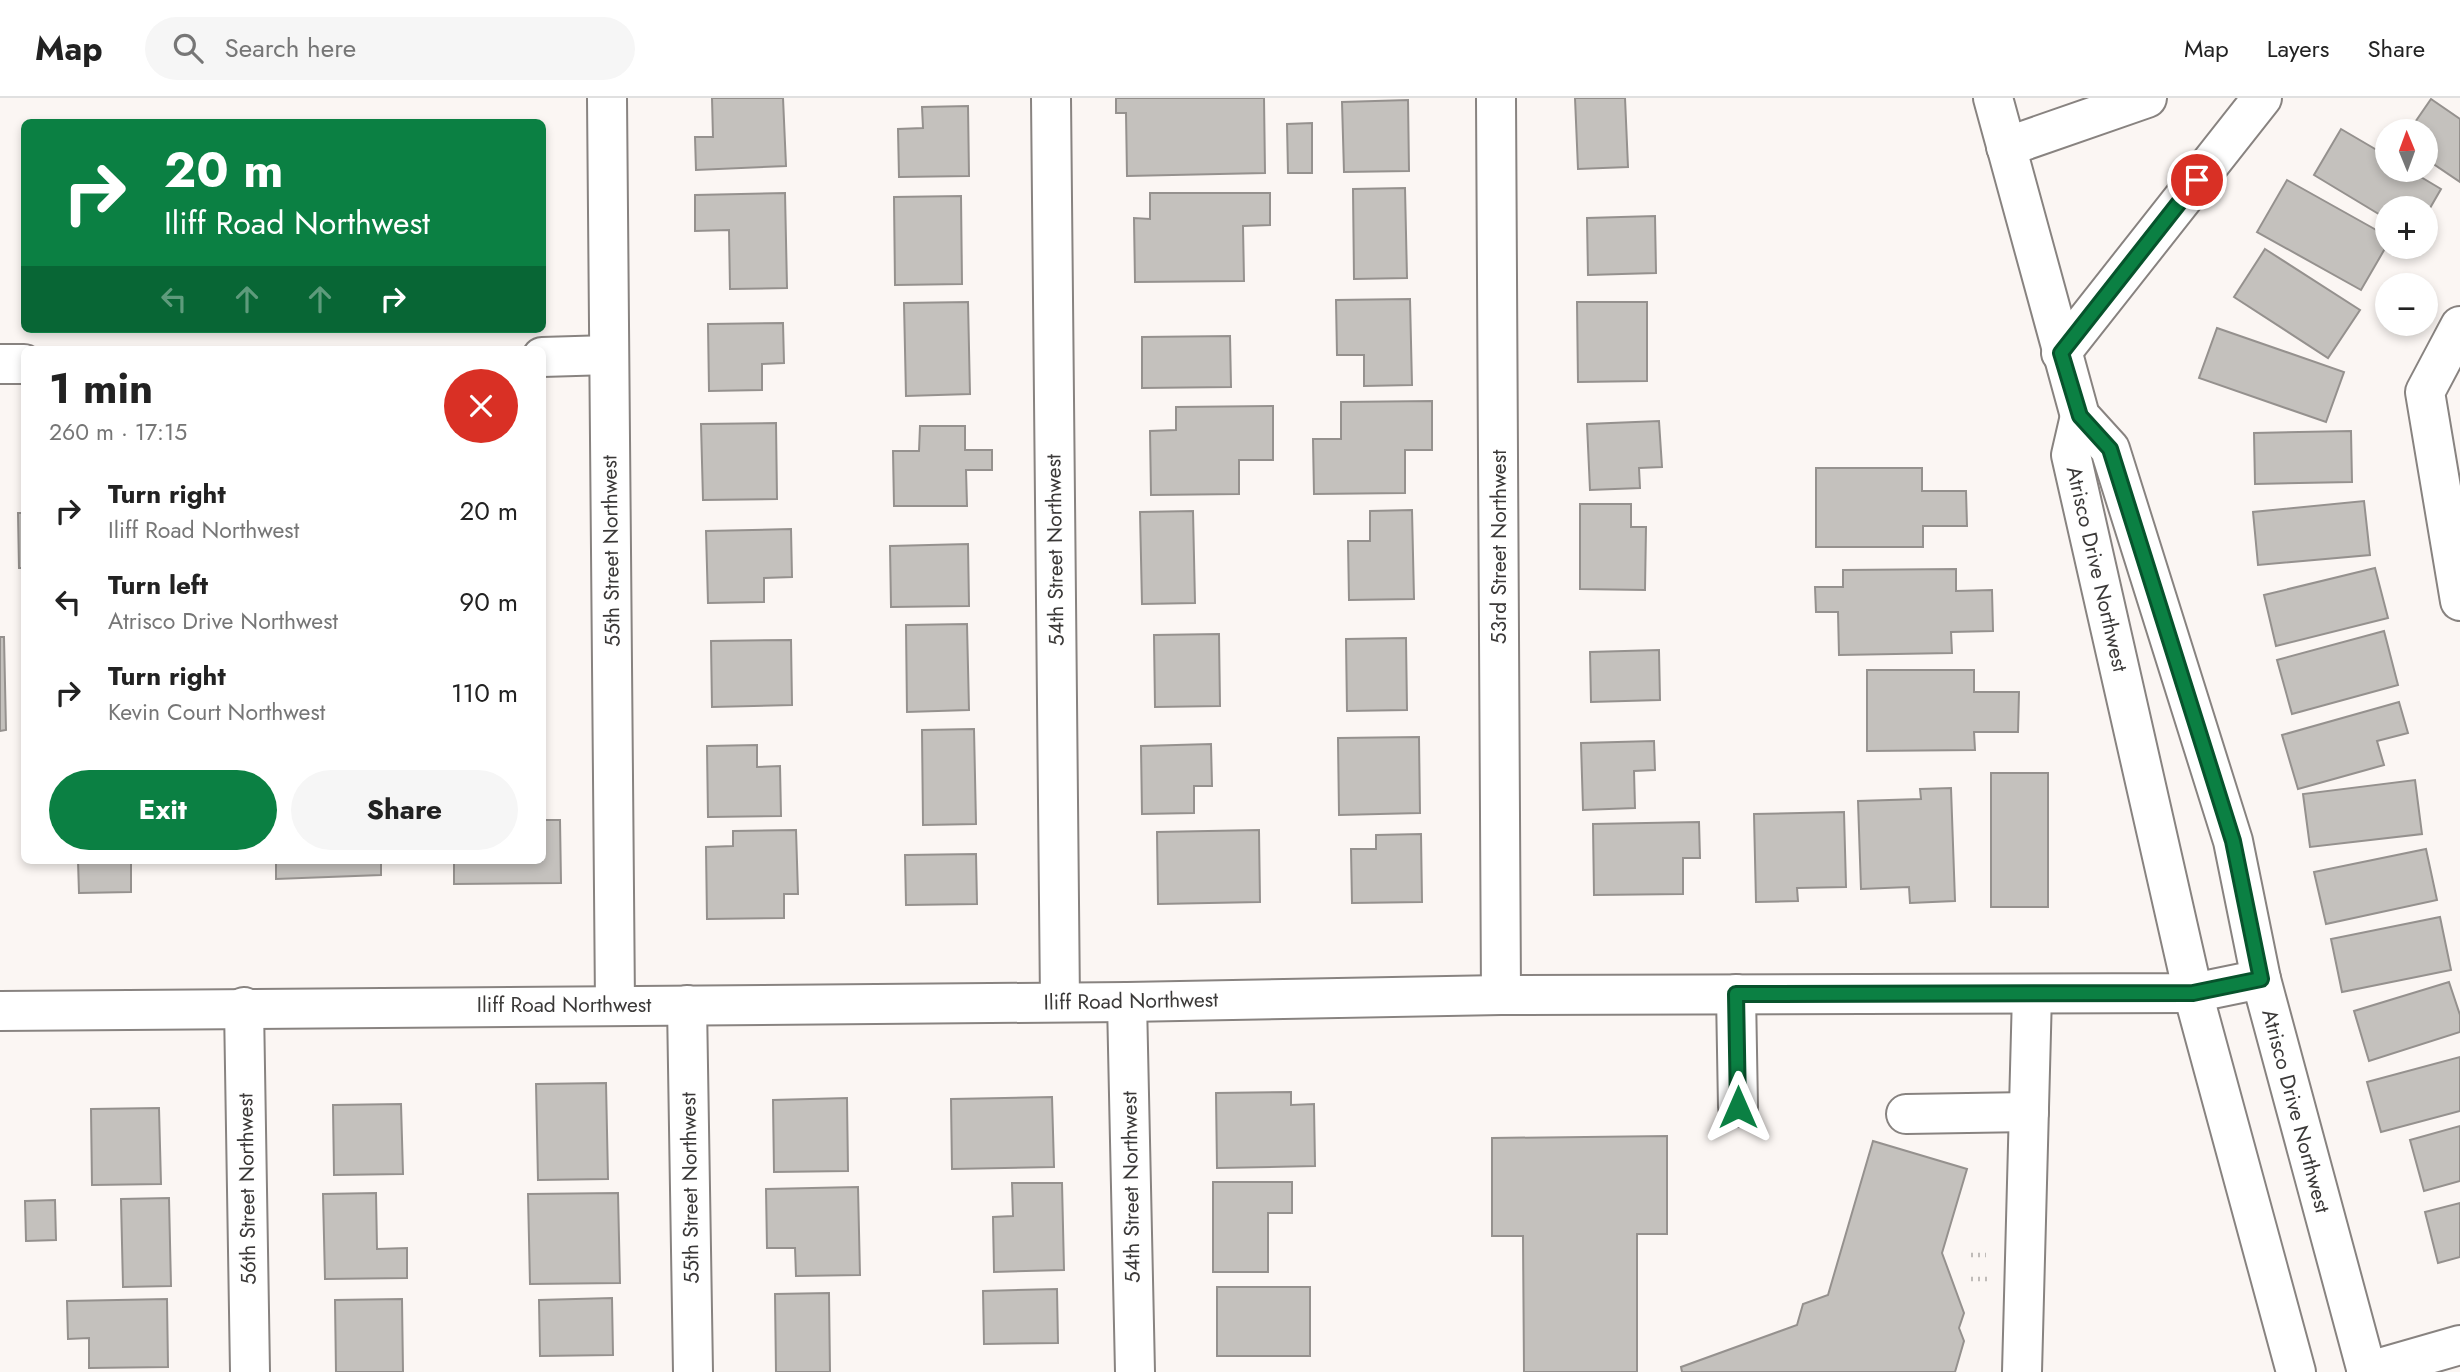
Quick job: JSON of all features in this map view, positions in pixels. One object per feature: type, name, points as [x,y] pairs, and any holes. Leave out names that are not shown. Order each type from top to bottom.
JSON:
[{"type":"street","name":"55th Street Northwest","points":[[607,98],[615,1004]]},
{"type":"street","name":"54th Street Northwest","points":[[1051,98],[1060,1002]]},
{"type":"street","name":"53rd Street Northwest","points":[[1496,98],[1502,995]]},
{"type":"street","name":"Atrisco Drive Northwest","points":[[1993,98],[2080,416],[2110,449],[2233,841],[2261,979],[2367,1372]]},
{"type":"street","points":[[2006,147],[2147,98]]},
{"type":"street","points":[[2061,353],[2262,98]]},
{"type":"street","points":[[2460,326],[2425,392],[2460,601]]},
{"type":"street","points":[[546,357],[609,355]]},
{"type":"street","points":[[0,364],[21,364]]},
{"type":"street","name":"Atrisco Drive Northwest","points":[[2080,416],[2071,455],[2193,993],[2296,1372]]},
{"type":"street","name":"Iliff Road Northwest","points":[[0,1011],[1127,1002],[1502,995],[2193,993],[2261,979]]},
{"type":"street","points":[[1736,994],[1738,1107]]},
{"type":"street","points":[[2022,1372],[2032,994]]},
{"type":"street","name":"54th Street Northwest","points":[[1127,1002],[1135,1372]]},
{"type":"street","name":"55th Street Northwest","points":[[687,1005],[693,1372]]},
{"type":"street","name":"56th Street Northwest","points":[[244,1007],[250,1372]]},
{"type":"street","points":[[1906,1114],[2029,1112]]},
{"type":"street","points":[[2367,1372],[2460,1345]]},
{"type":"building","points":[[712,98],[783,98],[786,166],[696,170],[695,137],[713,137]]},
{"type":"building","points":[[1116,98],[1264,98],[1265,173],[1127,176],[1126,113],[1116,113]]},
{"type":"building","points":[[1575,98],[1625,98],[1628,167],[1578,169]]},
{"type":"building","points":[[2431,99],[2460,119],[2460,182],[2438,167],[2438,119],[2417,119]]},
{"type":"building","points":[[1408,100],[1409,171],[1344,172],[1342,102]]},
{"type":"building","points":[[968,106],[969,176],[899,177],[898,129],[923,128],[922,107]]},
{"type":"building","points":[[1312,123],[1312,173],[1288,173],[1287,124]]},
{"type":"building","points":[[2341,129],[2375,149],[2375,182],[2429,182],[2441,189],[2437,196],[2375,196],[2375,212],[2314,175]]},
{"type":"building","points":[[2287,180],[2375,229],[2375,259],[2379,259],[2361,290],[2257,232]]},
{"type":"building","points":[[1405,188],[1407,278],[1354,279],[1353,189]]},
{"type":"building","points":[[785,193],[787,288],[730,289],[729,230],[695,231],[695,195]]},
{"type":"building","points":[[1150,193],[1270,193],[1270,225],[1243,226],[1244,281],[1135,282],[1134,218],[1150,219]]},
{"type":"building","points":[[961,196],[962,284],[895,285],[894,197]]},
{"type":"building","points":[[1655,216],[1656,273],[1588,275],[1587,218]]},
{"type":"building","points":[[2265,249],[2360,310],[2328,358],[2234,297]]},
{"type":"building","points":[[1410,299],[1412,385],[1364,386],[1364,355],[1337,355],[1336,300]]},
{"type":"building","points":[[968,302],[970,394],[906,396],[904,303]]},
{"type":"building","points":[[1577,302],[1647,302],[1647,381],[1578,382]]},
{"type":"building","points":[[783,323],[784,363],[762,364],[762,390],[709,391],[708,324]]},
{"type":"building","points":[[2217,328],[2344,372],[2326,422],[2199,378]]},
{"type":"building","points":[[1230,336],[1231,387],[1142,388],[1142,337]]},
{"type":"building","points":[[1432,401],[1432,450],[1405,450],[1405,493],[1314,494],[1313,439],[1341,439],[1341,402]]},
{"type":"building","points":[[1273,406],[1273,460],[1239,460],[1239,494],[1151,495],[1150,431],[1176,430],[1176,407]]},
{"type":"building","points":[[1659,421],[1662,467],[1639,468],[1640,488],[1590,490],[1587,424]]},
{"type":"building","points":[[776,423],[777,499],[703,500],[701,424]]},
{"type":"building","points":[[920,426],[965,426],[965,450],[992,450],[992,470],[966,470],[967,506],[894,506],[893,451],[919,451]]},
{"type":"building","points":[[2351,431],[2352,482],[2255,484],[2254,433]]},
{"type":"building","points":[[1816,468],[1922,468],[1922,491],[1966,491],[1967,526],[1923,526],[1923,547],[1816,547]]},
{"type":"building","points":[[2364,501],[2370,555],[2258,565],[2253,512]]},
{"type":"building","points":[[1580,504],[1631,504],[1631,527],[1646,527],[1645,590],[1580,589]]},
{"type":"building","points":[[1412,510],[1414,599],[1349,600],[1348,541],[1370,541],[1370,511]]},
{"type":"building","points":[[1193,511],[1195,603],[1142,604],[1140,512]]},
{"type":"building","points":[[18,513],[21,513],[21,568]]},
{"type":"building","points":[[791,529],[792,577],[764,578],[764,602],[708,603],[706,531]]},
{"type":"building","points":[[968,544],[969,606],[891,607],[890,546]]},
{"type":"building","points":[[2375,568],[2388,618],[2276,646],[2264,595]]},
{"type":"building","points":[[1956,569],[1956,591],[1992,590],[1993,631],[1951,632],[1952,653],[1839,655],[1838,612],[1816,612],[1815,587],[1843,587],[1843,570]]},
{"type":"building","points":[[967,624],[969,710],[907,712],[906,625]]},
{"type":"building","points":[[2384,631],[2398,685],[2292,714],[2277,660]]},
{"type":"building","points":[[1219,634],[1220,706],[1155,707],[1154,635]]},
{"type":"building","points":[[0,637],[4,637],[6,730],[0,731]]},
{"type":"building","points":[[1406,638],[1407,710],[1347,711],[1346,639]]},
{"type":"building","points":[[791,640],[792,705],[712,707],[711,641]]},
{"type":"building","points":[[1659,650],[1660,700],[1591,702],[1590,652]]},
{"type":"building","points":[[1867,670],[1974,670],[1974,692],[2019,692],[2018,732],[1974,732],[1975,750],[1867,751]]},
{"type":"building","points":[[2399,702],[2408,733],[2377,741],[2384,765],[2298,789],[2282,735]]},
{"type":"building","points":[[974,729],[976,824],[923,825],[922,730]]},
{"type":"building","points":[[1419,737],[1420,813],[1339,815],[1338,738]]},
{"type":"building","points":[[1654,741],[1655,770],[1634,771],[1635,808],[1583,810],[1581,743]]},
{"type":"building","points":[[1211,744],[1212,786],[1194,786],[1194,813],[1142,814],[1141,746]]},
{"type":"building","points":[[757,745],[757,767],[780,766],[781,816],[708,817],[707,746]]},
{"type":"building","points":[[1991,773],[2048,773],[2048,907],[1991,907]]},
{"type":"building","points":[[2415,780],[2422,834],[2310,847],[2303,794]]},
{"type":"building","points":[[1951,788],[1955,901],[1910,903],[1909,887],[1861,889],[1858,801],[1921,799],[1920,789]]},
{"type":"building","points":[[1844,812],[1846,887],[1797,888],[1798,901],[1756,902],[1754,814]]},
{"type":"building","points":[[546,820],[560,820],[561,883],[454,884],[454,864],[546,864]]},
{"type":"building","points":[[1699,822],[1700,858],[1683,858],[1683,894],[1594,895],[1593,824]]},
{"type":"building","points":[[796,830],[798,894],[784,894],[784,918],[707,919],[706,847],[733,846],[733,831]]},
{"type":"building","points":[[1259,830],[1260,902],[1158,904],[1157,832]]},
{"type":"building","points":[[1421,834],[1422,902],[1352,903],[1351,849],[1376,849],[1376,835]]},
{"type":"building","points":[[2426,849],[2437,900],[2326,924],[2314,872]]},
{"type":"building","points":[[976,854],[977,904],[906,905],[905,855]]},
{"type":"building","points":[[78,864],[131,864],[131,892],[79,893]]},
{"type":"building","points":[[276,864],[381,864],[381,875],[276,879]]},
{"type":"building","points":[[2440,917],[2451,970],[2342,992],[2331,939]]},
{"type":"building","points":[[2449,982],[2460,1015],[2460,1032],[2369,1061],[2354,1011]]},
{"type":"building","points":[[2460,1057],[2460,1111],[2381,1132],[2367,1082]]},
{"type":"building","points":[[606,1083],[608,1179],[538,1180],[536,1084]]},
{"type":"building","points":[[1291,1092],[1291,1105],[1314,1104],[1315,1166],[1217,1168],[1216,1093]]},
{"type":"building","points":[[1052,1097],[1054,1167],[952,1169],[951,1099]]},
{"type":"building","points":[[847,1098],[848,1171],[774,1172],[773,1100]]},
{"type":"building","points":[[401,1104],[403,1174],[334,1175],[333,1105]]},
{"type":"building","points":[[159,1108],[161,1184],[92,1185],[91,1109]]},
{"type":"building","points":[[2460,1126],[2460,1181],[2424,1191],[2410,1140]]},
{"type":"building","points":[[1667,1136],[1667,1234],[1637,1234],[1637,1372],[1524,1372],[1523,1236],[1492,1236],[1492,1138]]},
{"type":"building","points":[[1873,1141],[1967,1169],[1942,1253],[1964,1313],[1959,1328],[1964,1341],[1955,1372],[1682,1372],[1681,1367],[1797,1325],[1803,1304],[1828,1295]]},
{"type":"building","points":[[1213,1182],[1292,1182],[1292,1213],[1268,1213],[1268,1272],[1213,1272]]},
{"type":"building","points":[[1012,1183],[1062,1183],[1064,1270],[994,1272],[993,1217],[1013,1216]]},
{"type":"building","points":[[858,1187],[860,1275],[796,1276],[795,1248],[767,1248],[766,1189]]},
{"type":"building","points":[[376,1193],[377,1249],[407,1248],[407,1278],[325,1279],[323,1194]]},
{"type":"building","points":[[618,1193],[620,1283],[530,1284],[528,1194]]},
{"type":"building","points":[[169,1198],[171,1286],[123,1287],[121,1199]]},
{"type":"building","points":[[55,1200],[56,1240],[26,1241],[25,1201]]},
{"type":"building","points":[[2460,1203],[2460,1257],[2438,1263],[2425,1212]]},
{"type":"building","points":[[1217,1287],[1310,1287],[1310,1356],[1217,1356]]},
{"type":"building","points":[[1057,1289],[1058,1343],[984,1344],[983,1291]]},
{"type":"building","points":[[829,1293],[830,1372],[776,1372],[775,1294]]},
{"type":"building","points":[[612,1298],[613,1355],[540,1356],[539,1300]]},
{"type":"building","points":[[167,1299],[168,1367],[89,1368],[89,1338],[68,1339],[67,1301]]},
{"type":"building","points":[[402,1299],[403,1372],[336,1372],[335,1300]]},
{"type":"route","points":[[1738,1107],[1736,994],[2193,993],[2261,979],[2233,841],[2110,449],[2080,416],[2061,353],[2197,180]]}]
